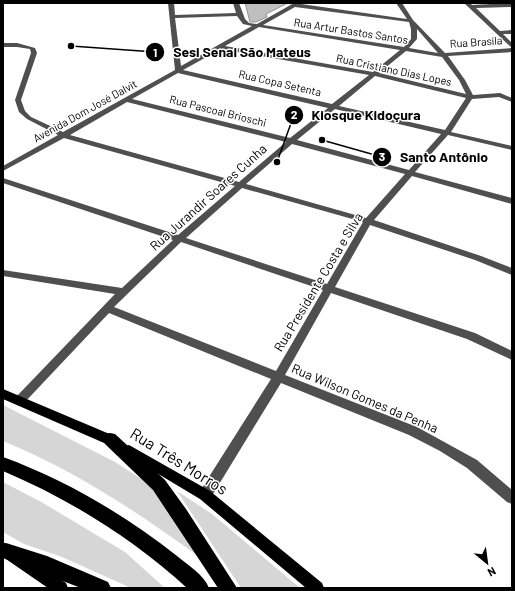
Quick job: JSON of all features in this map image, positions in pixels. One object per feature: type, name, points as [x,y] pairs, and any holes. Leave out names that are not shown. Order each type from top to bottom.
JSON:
[{"type":"highway","points":[[110,439],[158,486],[180,514],[228,588]]},
{"type":"highway","points":[[3,464],[32,476],[94,508],[128,529],[180,569],[200,588]]},
{"type":"highway","points":[[5,550],[47,565],[102,588]]},
{"type":"main road","name":"Rua Três Morros","points":[[3,394],[110,439],[205,496],[317,588]]},
{"type":"main road","points":[[5,550],[61,588]]},
{"type":"street","points":[[171,3],[177,68]]},
{"type":"street","points":[[236,3],[239,14],[245,24],[256,26]]},
{"type":"street","points":[[398,3],[411,21],[424,30],[467,86],[470,97]]},
{"type":"street","points":[[296,4],[411,21]]},
{"type":"street","name":"Avenida Dom José Dalvit","points":[[3,169],[128,100],[177,68],[219,47],[296,4]]},
{"type":"street","points":[[469,5],[512,5]]},
{"type":"street","points":[[469,5],[512,46]]},
{"type":"street","points":[[172,17],[239,14]]},
{"type":"street","name":"Rua Jurandir Soares Cunha","points":[[20,400],[107,308],[180,238],[332,106],[375,74],[405,49],[414,39],[411,21]]},
{"type":"street","name":"Rua Artur Bastos Santos","points":[[256,26],[442,55]]},
{"type":"street","points":[[498,33],[512,32]]},
{"type":"street","points":[[3,45],[17,45],[32,48],[34,53],[18,100],[22,112],[29,118],[63,135],[239,186],[368,221],[478,258],[512,272]]},
{"type":"street","name":"Rua Cristiano Dias Lopes","points":[[219,47],[375,74],[470,97],[500,95],[512,100]]},
{"type":"street","name":"Rua Brasíla","points":[[442,55],[512,50]]},
{"type":"street","name":"Rua Copa Setenta","points":[[177,68],[512,148]]},
{"type":"street","name":"Rua Presidente Costa e Silva","points":[[205,496],[278,377],[368,221],[409,173],[447,132],[470,97]]},
{"type":"street","name":"Rua Pascoal Brioschi","points":[[128,100],[291,141],[512,201]]},
{"type":"street","points":[[3,180],[471,336],[512,356]]},
{"type":"street","points":[[3,273],[124,292]]},
{"type":"street","name":"Rua Wilson Gomes da Penha","points":[[107,308],[413,432],[444,447],[472,464],[512,498]]},
{"type":"shaded area","points":[[3,405],[115,462],[143,480],[163,500],[198,556],[104,492],[55,465],[3,441]]},
{"type":"shaded area","points":[[3,482],[43,503],[125,552],[165,588],[131,588],[62,557],[24,544],[3,532]]},
{"type":"shaded area","points":[[177,491],[212,514],[300,588],[241,588]]},
{"type":"building","points":[[245,3],[288,3],[266,14],[267,17],[256,22],[250,22]]},
{"type":"place","name":"Sesi Senai São Mateus","points":[[71,46]]},
{"type":"place","name":"Santo Antônio","points":[[322,140]]},
{"type":"place","name":"Kiosque Kidoçura","points":[[277,162]]}]
